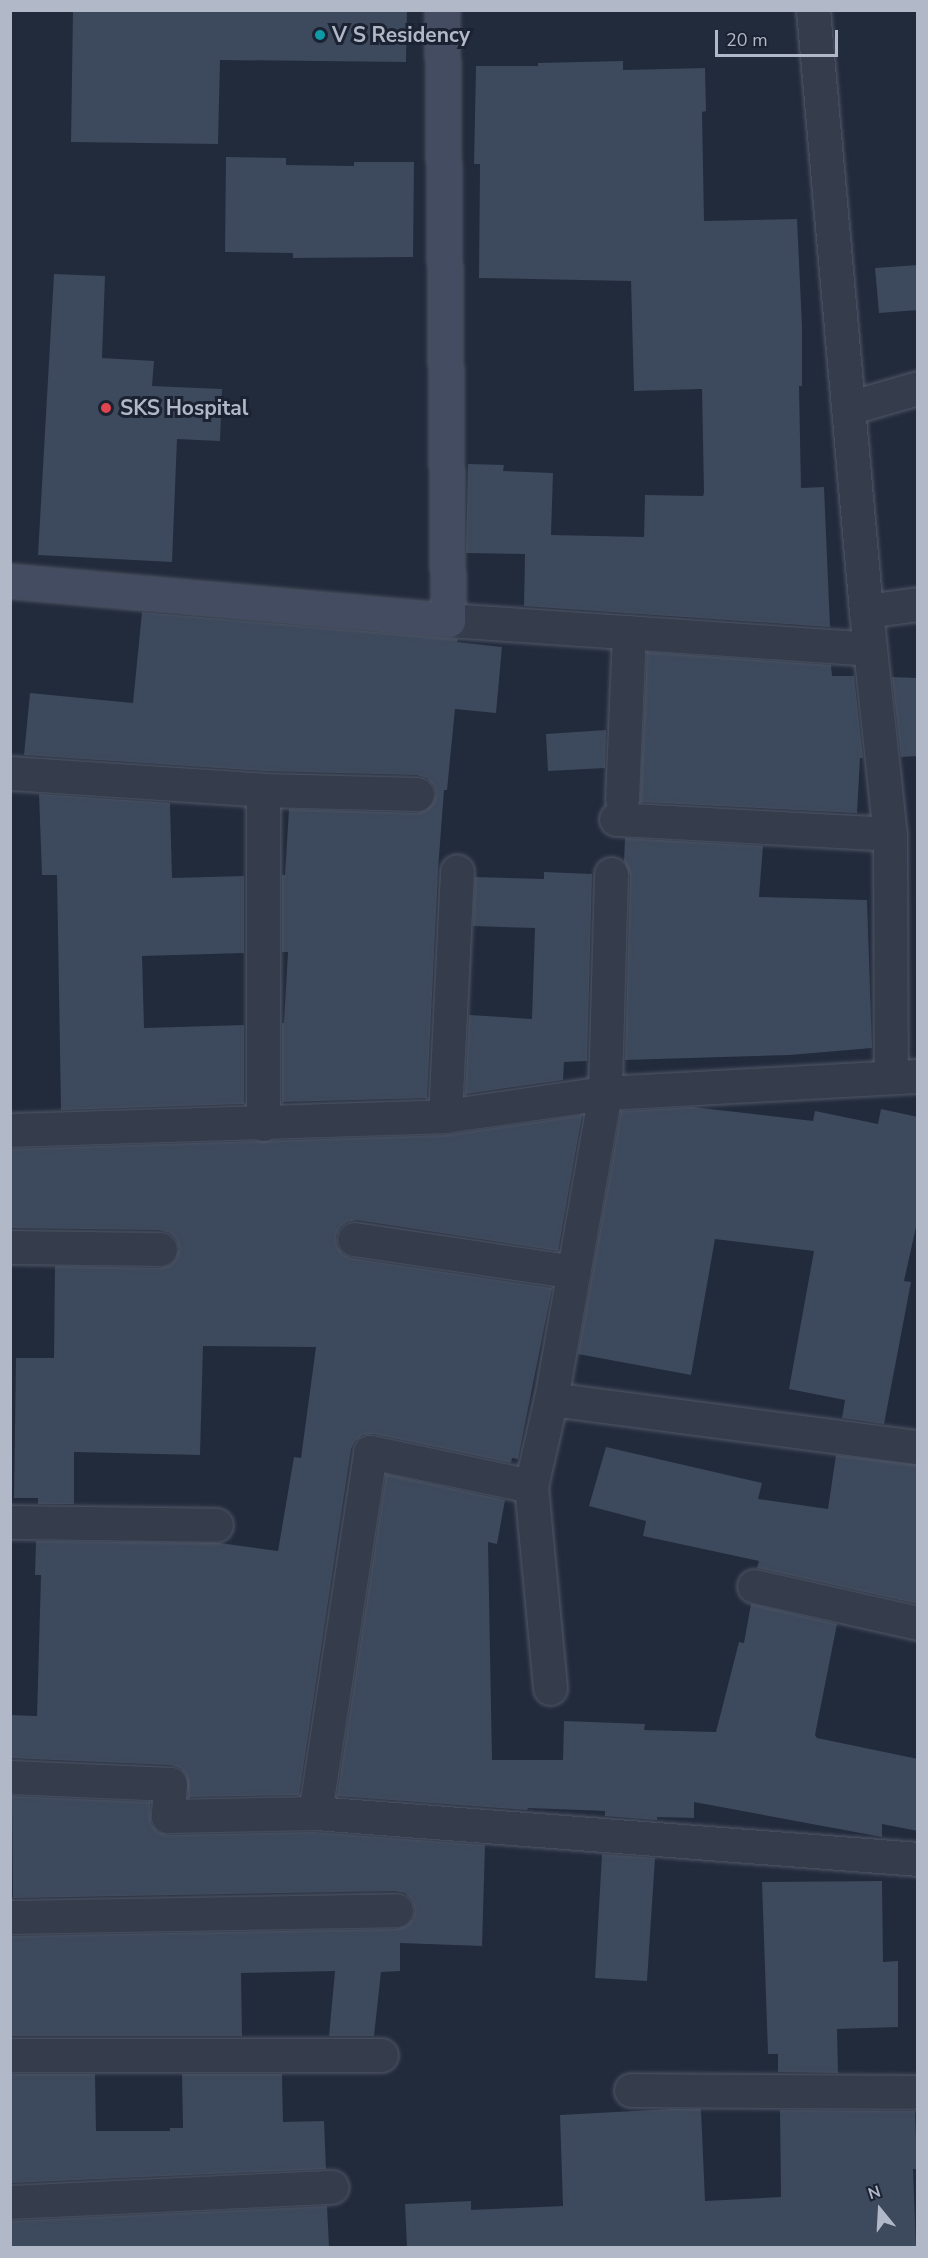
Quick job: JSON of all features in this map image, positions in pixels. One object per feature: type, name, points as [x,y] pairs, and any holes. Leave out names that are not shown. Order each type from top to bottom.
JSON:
[{"type":"street","points":[[442,10],[448,620]]},
{"type":"street","points":[[10,1130],[263,1124],[445,1116],[605,1093],[904,1077],[890,834],[866,611],[813,10]]},
{"type":"street","points":[[848,408],[918,388]]},
{"type":"street","points":[[10,581],[448,620],[870,649]]},
{"type":"street","points":[[866,611],[918,604]]},
{"type":"street","points":[[629,632],[619,809],[890,834]]},
{"type":"street","points":[[10,773],[263,790],[417,794]]},
{"type":"street","points":[[263,790],[263,1124]]},
{"type":"street","points":[[445,1116],[457,871]]},
{"type":"street","points":[[550,1688],[531,1486],[551,1399],[605,1093],[611,874]]},
{"type":"street","points":[[354,1239],[574,1272]]},
{"type":"street","points":[[10,1247],[160,1249]]},
{"type":"street","points":[[551,1399],[918,1447]]},
{"type":"street","points":[[315,1814],[370,1452],[531,1486]]},
{"type":"street","points":[[10,1522],[216,1525]]},
{"type":"street","points":[[754,1586],[918,1623]]},
{"type":"street","points":[[10,1777],[170,1784],[168,1816],[315,1814],[918,1859]]},
{"type":"street","points":[[10,1917],[396,1910]]},
{"type":"street","points":[[10,2055],[381,2055]]},
{"type":"street","points":[[631,2090],[918,2092]]},
{"type":"street","points":[[10,2202],[333,2187]]},
{"type":"building","points":[[73,10],[407,10],[406,62],[220,60],[218,144],[71,142]]},
{"type":"building","points":[[623,61],[623,70],[705,68],[706,111],[702,112],[704,221],[797,219],[802,326],[802,386],[799,386],[801,488],[824,487],[830,627],[524,606],[525,554],[466,553],[468,464],[504,465],[503,471],[553,473],[551,535],[644,537],[645,495],[703,496],[704,493],[702,389],[634,391],[631,281],[479,278],[480,164],[474,164],[476,66],[538,66],[538,63]]},
{"type":"building","points":[[226,157],[286,158],[286,165],[354,166],[354,162],[414,162],[413,257],[293,258],[293,253],[225,252]]},
{"type":"building","points":[[918,265],[918,310],[879,313],[875,268]]},
{"type":"building","points":[[54,274],[105,276],[102,358],[154,361],[152,386],[222,389],[220,441],[177,439],[172,562],[38,555]]},
{"type":"building","points":[[142,612],[458,639],[457,642],[502,647],[496,713],[455,709],[447,790],[444,790],[438,870],[427,1098],[282,1102],[282,1023],[284,1023],[288,952],[282,952],[282,875],[285,875],[289,809],[417,813],[426,810],[433,803],[436,794],[434,786],[427,778],[417,775],[264,771],[24,755],[30,693],[133,703]]},
{"type":"building","points":[[647,652],[831,665],[832,676],[854,676],[863,758],[860,758],[857,813],[640,802]]},
{"type":"building","points":[[892,677],[918,678],[918,756],[901,757]]},
{"type":"building","points":[[606,730],[605,768],[548,771],[546,734]]},
{"type":"building","points":[[39,794],[170,803],[172,878],[244,876],[244,953],[142,956],[144,1028],[244,1025],[244,1104],[61,1110],[57,875],[42,875]]},
{"type":"building","points":[[625,838],[763,846],[759,897],[867,900],[872,1048],[790,1055],[625,1060],[630,875],[624,861]]},
{"type":"building","points":[[544,872],[592,874],[587,1061],[564,1062],[563,1080],[465,1094],[469,1015],[532,1019],[535,928],[473,926],[475,877],[544,879]]},
{"type":"building","points":[[693,1107],[813,1121],[815,1111],[878,1124],[881,1109],[918,1117],[918,1218],[904,1281],[911,1282],[884,1424],[842,1418],[845,1400],[789,1389],[814,1251],[715,1239],[691,1375],[578,1354],[621,1111]]},
{"type":"building","points":[[582,1115],[558,1251],[357,1220],[347,1222],[340,1227],[336,1236],[337,1246],[343,1254],[351,1258],[552,1288],[518,1459],[512,1458],[511,1463],[374,1434],[363,1435],[355,1441],[351,1449],[299,1795],[188,1797],[186,1775],[180,1768],[171,1765],[10,1758],[10,1715],[37,1716],[41,1575],[35,1575],[36,1541],[220,1543],[278,1551],[294,1457],[301,1458],[316,1347],[203,1346],[200,1455],[74,1452],[74,1504],[38,1504],[38,1498],[14,1498],[16,1358],[54,1358],[55,1266],[160,1268],[170,1265],[176,1259],[179,1249],[176,1239],[170,1233],[160,1230],[11,1228],[10,1149],[446,1135]]},
{"type":"building","points":[[606,1447],[762,1483],[758,1499],[828,1509],[836,1455],[918,1465],[918,1604],[757,1568],[759,1561],[643,1536],[646,1521],[589,1506]]},
{"type":"building","points":[[386,1474],[505,1500],[497,1544],[488,1542],[492,1760],[563,1760],[564,1721],[645,1724],[644,1730],[716,1732],[739,1642],[744,1643],[751,1604],[837,1624],[815,1735],[817,1738],[918,1759],[918,1831],[882,1824],[882,1837],[694,1802],[694,1818],[657,1817],[657,1820],[605,1816],[605,1811],[528,1808],[527,1810],[337,1796]]},
{"type":"building","points":[[12,1796],[150,1802],[151,1824],[158,1832],[168,1835],[314,1832],[485,1845],[482,1946],[400,1943],[400,1971],[381,1972],[374,2036],[329,2036],[335,1971],[241,1973],[242,2036],[10,2036],[10,1936],[396,1929],[406,1926],[413,1919],[415,1910],[412,1900],[405,1893],[396,1891],[13,1898]]},
{"type":"building","points":[[602,1854],[655,1858],[647,1981],[595,1978]]},
{"type":"building","points":[[882,1881],[883,1962],[898,1961],[898,2027],[837,2029],[838,2073],[778,2072],[778,2054],[768,2054],[762,1882]]},
{"type":"building","points":[[10,2074],[95,2074],[96,2131],[170,2131],[170,2128],[183,2128],[182,2074],[282,2074],[283,2122],[324,2121],[326,2169],[10,2183]]},
{"type":"building","points":[[701,2109],[705,2201],[781,2197],[780,2110],[915,2111],[917,2169],[913,2169],[916,2247],[407,2247],[405,2204],[471,2201],[471,2210],[563,2206],[560,2115]]},
{"type":"building","points":[[327,2206],[329,2247],[10,2247],[10,2221]]},
{"type":"place","name":"V S Residency","points":[[320,35]]},
{"type":"place","name":"SKS Hospital","points":[[106,408]]}]
